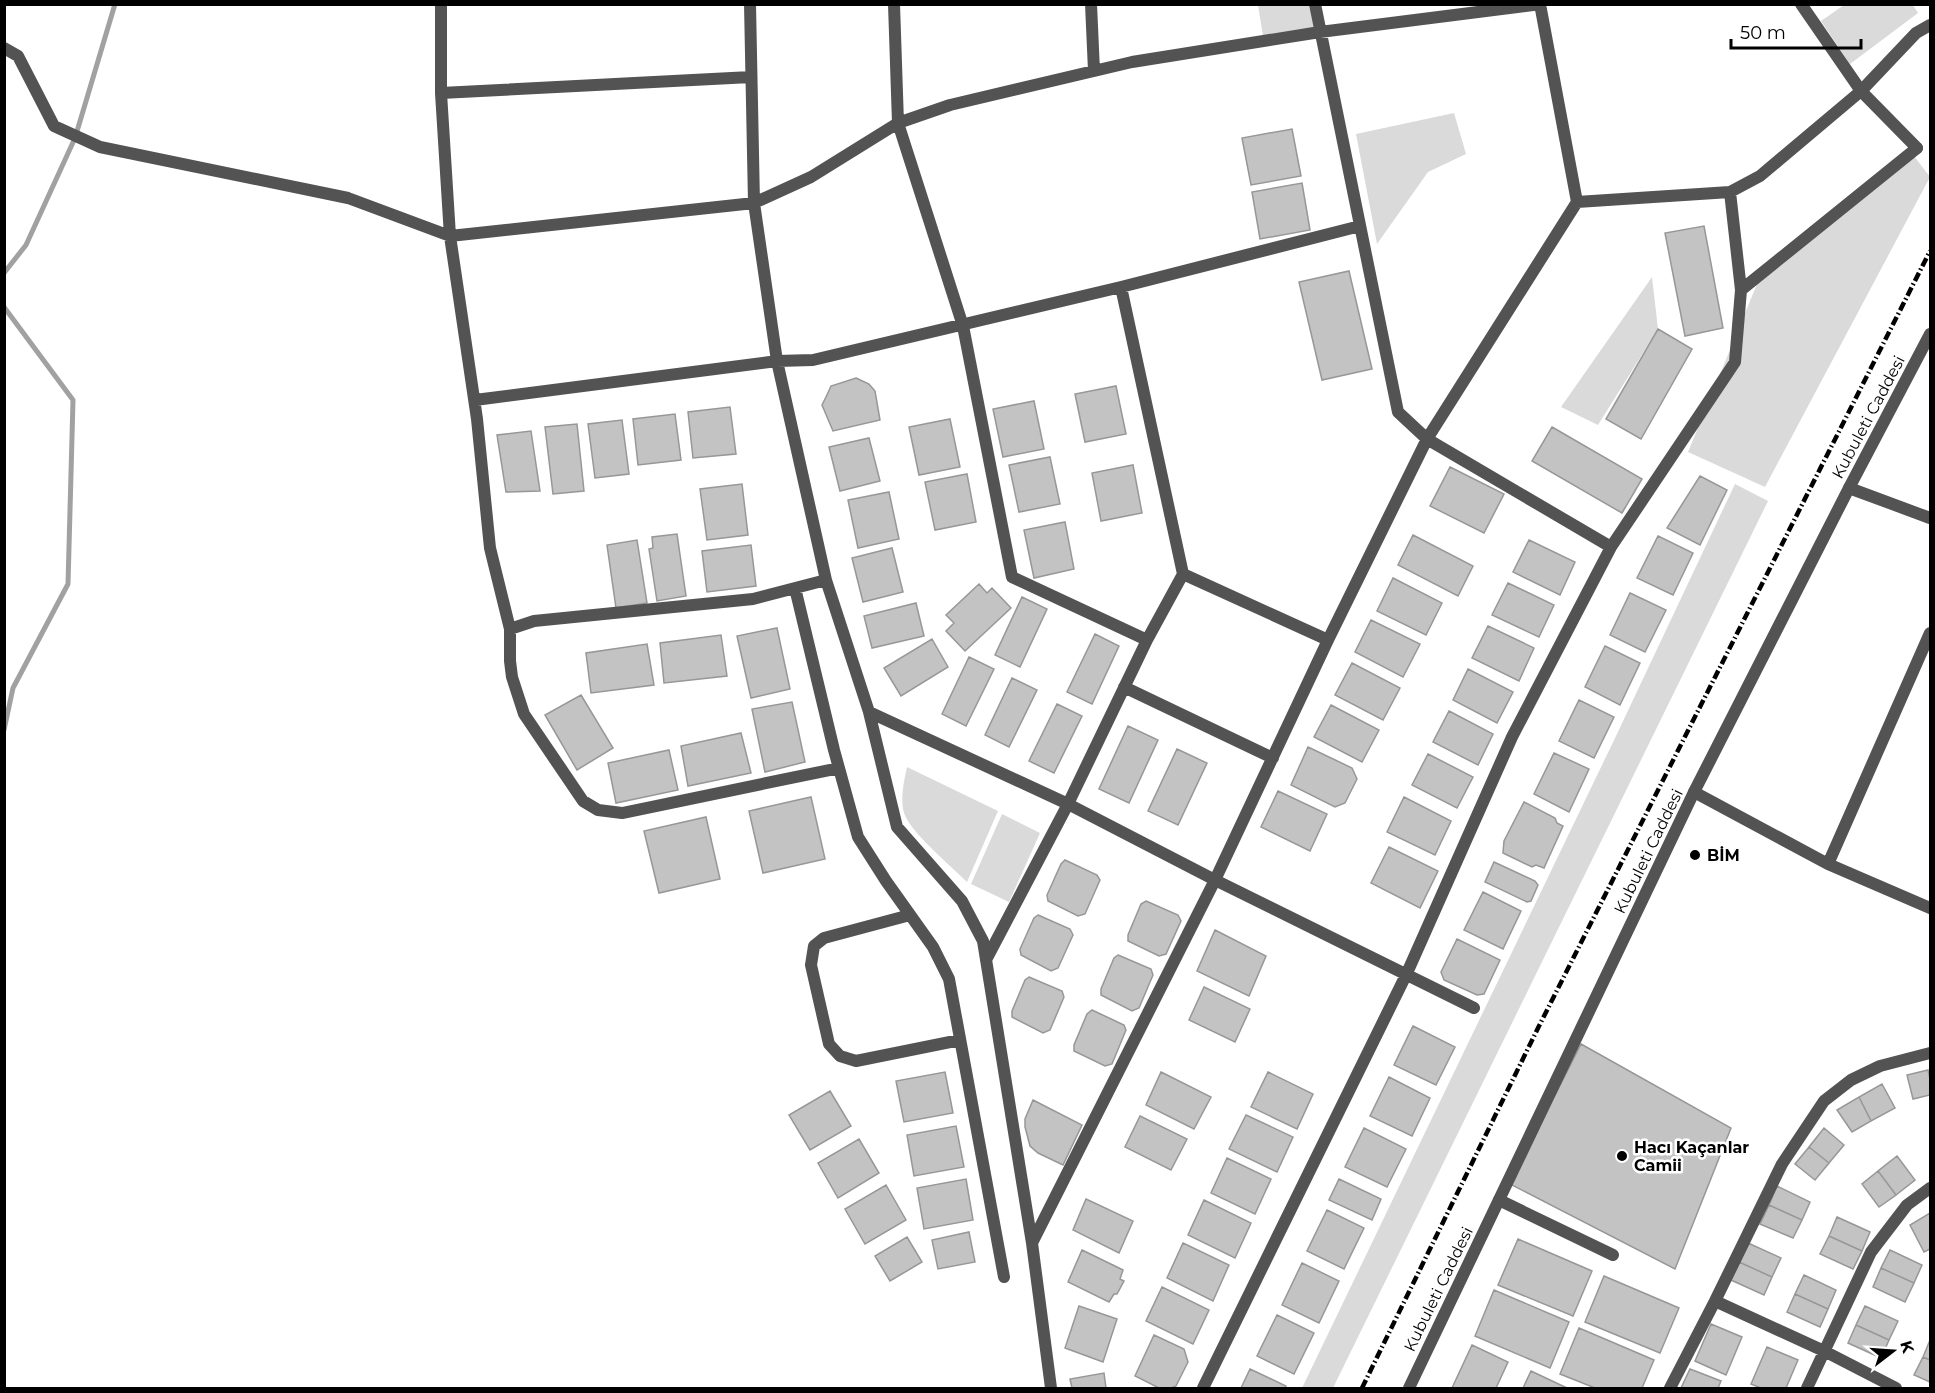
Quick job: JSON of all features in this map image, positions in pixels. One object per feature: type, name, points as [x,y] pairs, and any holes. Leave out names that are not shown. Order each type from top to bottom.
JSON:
[{"type":"street","points":[[441,4],[441,93],[450,236],[475,400],[490,548],[510,628],[512,677],[524,714],[583,801],[598,810],[622,813],[839,768]]},
{"type":"street","points":[[750,4],[754,203],[777,362],[826,580],[869,712],[897,827],[962,901],[983,941],[1032,1243],[1051,1389]]},
{"type":"street","points":[[894,4],[898,123],[963,326],[1012,577],[1147,640]]},
{"type":"street","points":[[1090,4],[1094,71]]},
{"type":"street","points":[[1316,4],[1398,412],[1427,439],[1611,547]]},
{"type":"street","points":[[1741,290],[1917,148],[1861,91],[1801,4]]},
{"type":"street","points":[[4,48],[18,56],[54,126],[100,147],[348,198],[450,236],[754,203],[810,177],[898,123],[950,105],[1132,62],[1320,32],[1540,5],[1577,202],[1427,439],[1328,640],[1215,880],[1032,1243]]},
{"type":"street","points":[[1577,202],[1730,192],[1760,176],[1861,91],[1916,33],[1930,25]]},
{"type":"street","points":[[441,93],[751,77]]},
{"type":"street","points":[[1203,1389],[1407,974],[1512,737],[1611,547],[1736,363],[1741,290],[1730,192]]},
{"type":"street","points":[[475,400],[777,362],[813,360],[963,326],[1360,225]]},
{"type":"street","points":[[986,960],[1068,804],[1147,640],[1183,574],[1121,287]]},
{"type":"street","name":"Kubuleti Caddesi","points":[[1409,1389],[1694,792],[1930,334]]},
{"type":"street","points":[[1849,488],[1930,518]]},
{"type":"street","points":[[1183,574],[1328,640]]},
{"type":"street","points":[[510,628],[534,621],[753,599],[826,580]]},
{"type":"street","points":[[795,588],[858,837],[933,947],[949,979],[1004,1276]]},
{"type":"street","points":[[1828,864],[1930,633]]},
{"type":"street","points":[[1124,687],[1273,758]]},
{"type":"street","points":[[869,712],[1068,804],[1215,880],[1474,1008]]},
{"type":"street","points":[[1694,792],[1828,864],[1930,908]]},
{"type":"street","points":[[910,915],[824,938],[813,946],[811,965],[829,1044],[840,1056],[856,1061],[960,1040]]},
{"type":"street","points":[[1670,1389],[1782,1164],[1824,1101],[1851,1080],[1880,1066],[1930,1053]]},
{"type":"street","points":[[1807,1389],[1871,1252],[1907,1205],[1930,1188]]},
{"type":"street","points":[[1499,1200],[1613,1255]]},
{"type":"street","points":[[1715,1301],[1824,1351],[1896,1389]]},
{"type":"shaded area","points":[[1258,5],[1312,5],[1316,28],[1263,36]]},
{"type":"shaded area","points":[[1844,5],[1913,5],[1918,13],[1850,64],[1821,21]]},
{"type":"shaded area","points":[[1454,113],[1466,154],[1428,172],[1377,244],[1356,134]]},
{"type":"shaded area","points":[[1914,156],[1930,177],[1765,487],[1688,452],[1757,284]]},
{"type":"shaded area","points":[[1652,277],[1658,329],[1598,425],[1561,407]]},
{"type":"shaded area","points":[[1735,484],[1768,501],[1333,1388],[1302,1388],[1616,736]]},
{"type":"shaded area","points":[[907,767],[998,811],[967,882],[914,830],[908,821],[902,802]]},
{"type":"shaded area","points":[[1002,814],[1040,833],[1009,902],[971,884]]},
{"type":"building","points":[[1292,129],[1301,176],[1251,185],[1242,138]]},
{"type":"building","points":[[1302,183],[1310,230],[1260,239],[1252,192]]},
{"type":"building","points":[[1704,226],[1723,328],[1685,336],[1665,233]]},
{"type":"building","points":[[1349,271],[1372,369],[1322,380],[1299,282]]},
{"type":"building","points":[[1658,329],[1692,349],[1641,439],[1606,419]]},
{"type":"building","points":[[856,378],[869,384],[875,391],[880,420],[833,431],[822,405],[831,386]]},
{"type":"building","points":[[1116,386],[1126,434],[1085,442],[1075,394]]},
{"type":"building","points":[[1034,401],[1044,449],[1003,457],[993,409]]},
{"type":"building","points":[[730,407],[736,454],[693,458],[688,412]]},
{"type":"building","points":[[675,414],[681,460],[638,465],[633,419]]},
{"type":"building","points":[[950,419],[960,467],[919,475],[909,427]]},
{"type":"building","points":[[622,420],[629,474],[595,478],[588,424]]},
{"type":"building","points":[[577,424],[584,491],[553,494],[545,427]]},
{"type":"building","points":[[1552,427],[1642,479],[1622,513],[1532,461]]},
{"type":"building","points":[[531,431],[540,491],[506,492],[497,435]]},
{"type":"building","points":[[869,438],[880,481],[840,491],[829,447]]},
{"type":"building","points":[[1050,457],[1060,504],[1019,512],[1009,465]]},
{"type":"building","points":[[1133,465],[1142,513],[1101,521],[1092,473]]},
{"type":"building","points":[[1450,467],[1504,494],[1484,533],[1430,506]]},
{"type":"building","points":[[967,474],[976,522],[935,530],[925,482]]},
{"type":"building","points":[[1700,476],[1727,490],[1700,545],[1667,528]]},
{"type":"building","points":[[742,484],[748,535],[707,540],[700,489]]},
{"type":"building","points":[[889,492],[899,539],[858,548],[848,500]]},
{"type":"building","points":[[1065,522],[1074,569],[1034,578],[1024,530]]},
{"type":"building","points":[[677,534],[686,596],[657,601],[649,549],[653,548],[652,537]]},
{"type":"building","points":[[1413,535],[1473,566],[1458,596],[1398,565]]},
{"type":"building","points":[[1658,536],[1693,553],[1673,595],[1637,578]]},
{"type":"building","points":[[637,540],[647,603],[616,608],[607,545]]},
{"type":"building","points":[[1529,540],[1575,562],[1560,595],[1513,572]]},
{"type":"building","points":[[751,545],[756,586],[707,592],[702,551]]},
{"type":"building","points":[[892,548],[903,592],[863,602],[852,558]]},
{"type":"building","points":[[1393,578],[1442,603],[1426,635],[1377,611]]},
{"type":"building","points":[[1508,583],[1554,605],[1539,637],[1492,615]]},
{"type":"building","points":[[979,584],[987,593],[992,588],[1011,608],[965,651],[946,631],[954,623],[946,615]]},
{"type":"building","points":[[1630,593],[1666,610],[1645,652],[1610,635]]},
{"type":"building","points":[[1022,597],[1047,609],[1020,667],[995,655]]},
{"type":"building","points":[[916,603],[924,636],[872,648],[864,616]]},
{"type":"building","points":[[1371,620],[1420,644],[1403,677],[1355,652]]},
{"type":"building","points":[[1488,626],[1534,648],[1519,681],[1472,658]]},
{"type":"building","points":[[777,628],[790,689],[751,698],[737,636]]},
{"type":"building","points":[[1095,634],[1119,646],[1092,704],[1067,692]]},
{"type":"building","points":[[721,635],[727,676],[664,683],[660,643]]},
{"type":"building","points":[[932,639],[948,667],[901,696],[884,668]]},
{"type":"building","points":[[647,644],[654,685],[591,693],[586,653]]},
{"type":"building","points":[[1605,646],[1640,663],[1620,705],[1585,687]]},
{"type":"building","points":[[969,657],[994,669],[966,726],[942,714]]},
{"type":"building","points":[[1352,663],[1400,688],[1383,720],[1335,695]]},
{"type":"building","points":[[1468,669],[1513,692],[1497,723],[1453,700]]},
{"type":"building","points":[[1012,678],[1037,690],[1009,747],[985,735]]},
{"type":"building","points":[[581,695],[613,748],[577,770],[545,715]]},
{"type":"building","points":[[1579,700],[1614,717],[1594,758],[1559,741]]},
{"type":"building","points":[[792,702],[805,762],[765,772],[752,709]]},
{"type":"building","points":[[1057,704],[1082,716],[1054,773],[1029,761]]},
{"type":"building","points":[[1331,705],[1379,730],[1362,762],[1314,737]]},
{"type":"building","points":[[1449,711],[1493,734],[1478,765],[1433,742]]},
{"type":"building","points":[[1128,726],[1158,740],[1129,803],[1099,789]]},
{"type":"building","points":[[741,733],[751,773],[688,786],[681,746]]},
{"type":"building","points":[[1308,747],[1352,768],[1357,779],[1345,803],[1335,807],[1291,785]]},
{"type":"building","points":[[1177,749],[1207,763],[1178,825],[1148,811]]},
{"type":"building","points":[[669,750],[678,790],[616,803],[608,763]]},
{"type":"building","points":[[1554,753],[1589,769],[1569,812],[1534,794]]},
{"type":"building","points":[[1428,754],[1473,777],[1457,808],[1412,785]]},
{"type":"building","points":[[1278,791],[1327,814],[1310,851],[1261,827]]},
{"type":"building","points":[[811,797],[825,859],[763,873],[749,811]]},
{"type":"building","points":[[1404,797],[1451,821],[1435,855],[1387,832]]},
{"type":"building","points":[[1524,802],[1555,818],[1557,823],[1563,826],[1544,868],[1536,865],[1532,867],[1503,853],[1504,841]]},
{"type":"building","points":[[706,817],[720,879],[659,893],[644,831]]},
{"type":"building","points":[[1389,847],[1438,871],[1420,908],[1371,883]]},
{"type":"building","points":[[1065,860],[1097,875],[1100,880],[1085,914],[1078,916],[1048,901],[1047,895]]},
{"type":"building","points":[[1494,862],[1535,881],[1538,885],[1531,901],[1527,902],[1485,882]]},
{"type":"building","points":[[1483,892],[1521,911],[1503,949],[1464,930]]},
{"type":"building","points":[[1146,901],[1178,915],[1181,921],[1166,954],[1159,956],[1128,941],[1128,935],[1141,904]]},
{"type":"building","points":[[1038,915],[1070,929],[1073,935],[1058,968],[1051,971],[1021,955],[1020,949],[1034,918]]},
{"type":"building","points":[[1215,930],[1266,956],[1249,996],[1197,971]]},
{"type":"building","points":[[1457,939],[1500,960],[1484,994],[1477,995],[1444,980],[1441,972]]},
{"type":"building","points":[[1118,955],[1151,969],[1153,975],[1139,1008],[1132,1011],[1101,995],[1101,989],[1114,958]]},
{"type":"building","points":[[1029,977],[1062,991],[1064,997],[1050,1030],[1043,1033],[1012,1017],[1012,1011],[1025,980]]},
{"type":"building","points":[[1204,987],[1250,1009],[1235,1042],[1189,1020]]},
{"type":"building","points":[[1092,1010],[1124,1025],[1126,1030],[1112,1064],[1105,1066],[1074,1051],[1074,1045],[1087,1014]]},
{"type":"building","points":[[1413,1026],[1455,1047],[1436,1085],[1394,1065]]},
{"type":"building","name":"Hacı Kaçanlar Camii","points":[[1581,1044],[1731,1128],[1675,1269],[1510,1184]]},
{"type":"building","points":[[1928,1070],[1930,1095],[1913,1099],[1907,1075]]},
{"type":"building","points":[[945,1072],[953,1113],[904,1122],[896,1081]]},
{"type":"building","points":[[1161,1072],[1211,1097],[1194,1129],[1146,1105]]},
{"type":"building","points":[[1268,1072],[1313,1094],[1297,1129],[1251,1107]]},
{"type":"building","points":[[1389,1077],[1430,1098],[1412,1136],[1370,1116]]},
{"type":"building","points":[[1882,1084],[1895,1108],[1871,1121],[1859,1097]]},
{"type":"building","points":[[830,1091],[851,1126],[810,1150],[789,1115]]},
{"type":"building","points":[[1859,1097],[1871,1121],[1852,1132],[1837,1110]]},
{"type":"building","points":[[1033,1100],[1082,1125],[1063,1165],[1038,1153],[1030,1146],[1025,1119]]},
{"type":"building","points":[[1246,1115],[1293,1137],[1277,1172],[1229,1149]]},
{"type":"building","points":[[1140,1116],[1187,1139],[1171,1170],[1125,1147]]},
{"type":"building","points":[[956,1126],[964,1167],[914,1176],[907,1135]]},
{"type":"building","points":[[1364,1128],[1406,1149],[1387,1187],[1345,1167]]},
{"type":"building","points":[[1824,1128],[1844,1145],[1829,1163],[1809,1147]]},
{"type":"building","points":[[859,1139],[879,1173],[838,1198],[818,1163]]},
{"type":"building","points":[[1809,1147],[1829,1163],[1815,1180],[1795,1164]]},
{"type":"building","points":[[1897,1156],[1915,1180],[1896,1195],[1878,1171]]},
{"type":"building","points":[[1227,1158],[1271,1179],[1255,1214],[1211,1193]]},
{"type":"building","points":[[1878,1171],[1896,1195],[1879,1207],[1862,1184]]},
{"type":"building","points":[[966,1179],[973,1220],[924,1229],[917,1188]]},
{"type":"building","points":[[1339,1179],[1381,1199],[1372,1220],[1329,1200]]},
{"type":"building","points":[[886,1185],[906,1220],[865,1244],[845,1209]]},
{"type":"building","points":[[1777,1186],[1810,1202],[1802,1220],[1769,1205]]},
{"type":"building","points":[[1086,1199],[1133,1221],[1119,1253],[1073,1230]]},
{"type":"building","points":[[1204,1200],[1251,1223],[1235,1258],[1188,1235]]},
{"type":"building","points":[[1769,1205],[1802,1220],[1793,1238],[1760,1224]]},
{"type":"building","points":[[1327,1210],[1364,1228],[1344,1269],[1307,1251]]},
{"type":"building","points":[[1930,1213],[1930,1249],[1924,1252],[1910,1225]]},
{"type":"building","points":[[1837,1217],[1870,1232],[1862,1251],[1829,1236]]},
{"type":"building","points":[[969,1232],[975,1262],[938,1269],[932,1240]]},
{"type":"building","points":[[1829,1236],[1862,1251],[1853,1269],[1820,1254]]},
{"type":"building","points":[[907,1237],[922,1262],[890,1281],[875,1256]]},
{"type":"building","points":[[1518,1239],[1592,1271],[1573,1316],[1498,1285]]},
{"type":"building","points":[[1183,1243],[1229,1265],[1213,1301],[1167,1278]]},
{"type":"building","points":[[1748,1243],[1781,1258],[1772,1277],[1739,1262]]},
{"type":"building","points":[[1082,1250],[1123,1270],[1120,1279],[1124,1281],[1117,1294],[1114,1294],[1109,1302],[1068,1282]]},
{"type":"building","points":[[1890,1250],[1922,1265],[1914,1283],[1881,1268]]},
{"type":"building","points":[[1739,1262],[1772,1277],[1764,1295],[1731,1280]]},
{"type":"building","points":[[1302,1263],[1339,1281],[1319,1323],[1282,1305]]},
{"type":"building","points":[[1881,1268],[1914,1283],[1905,1302],[1873,1287]]},
{"type":"building","points":[[1804,1275],[1836,1290],[1828,1309],[1795,1294]]},
{"type":"building","points":[[1604,1276],[1679,1308],[1660,1353],[1585,1322]]},
{"type":"building","points":[[1162,1287],[1209,1310],[1193,1344],[1146,1321]]},
{"type":"building","points":[[1494,1290],[1569,1322],[1550,1368],[1475,1336]]},
{"type":"building","points":[[1795,1294],[1828,1309],[1820,1327],[1787,1312]]},
{"type":"building","points":[[1079,1306],[1117,1319],[1103,1362],[1065,1348]]},
{"type":"building","points":[[1865,1306],[1898,1321],[1889,1340],[1856,1325]]},
{"type":"building","points":[[1277,1315],[1314,1333],[1294,1374],[1257,1356]]},
{"type":"building","points":[[1711,1324],[1742,1337],[1726,1375],[1695,1361]]},
{"type":"building","points":[[1856,1325],[1889,1340],[1881,1358],[1848,1343]]},
{"type":"building","points":[[1579,1328],[1654,1360],[1642,1388],[1595,1388],[1560,1374]]},
{"type":"building","points":[[1154,1335],[1184,1349],[1188,1362],[1176,1386],[1171,1388],[1159,1388],[1135,1376]]},
{"type":"building","points":[[1930,1340],[1930,1360],[1923,1357]]},
{"type":"building","points":[[1472,1345],[1508,1362],[1496,1388],[1452,1388]]},
{"type":"building","points":[[1767,1347],[1798,1360],[1786,1388],[1761,1388],[1751,1384]]},
{"type":"building","points":[[1923,1357],[1930,1360],[1930,1382],[1914,1375]]},
{"type":"building","points":[[1250,1369],[1286,1386],[1285,1388],[1241,1388]]},
{"type":"building","points":[[1690,1369],[1721,1381],[1718,1388],[1681,1388]]},
{"type":"building","points":[[1531,1371],[1567,1388],[1523,1388]]},
{"type":"building","points":[[1104,1373],[1106,1388],[1072,1388],[1070,1379]]},
{"type":"waterway","points":[[4,273],[26,245],[75,138],[115,4]]},
{"type":"waterway","points":[[4,307],[73,400],[68,584],[13,688],[4,730]]},
{"type":"railway","points":[[1362,1388],[1539,1026],[1930,251]]},
{"type":"place","name":"BİM","points":[[1695,855]]},
{"type":"place","name":"Hacı Kaçanlar Camii","points":[[1622,1156]]}]
